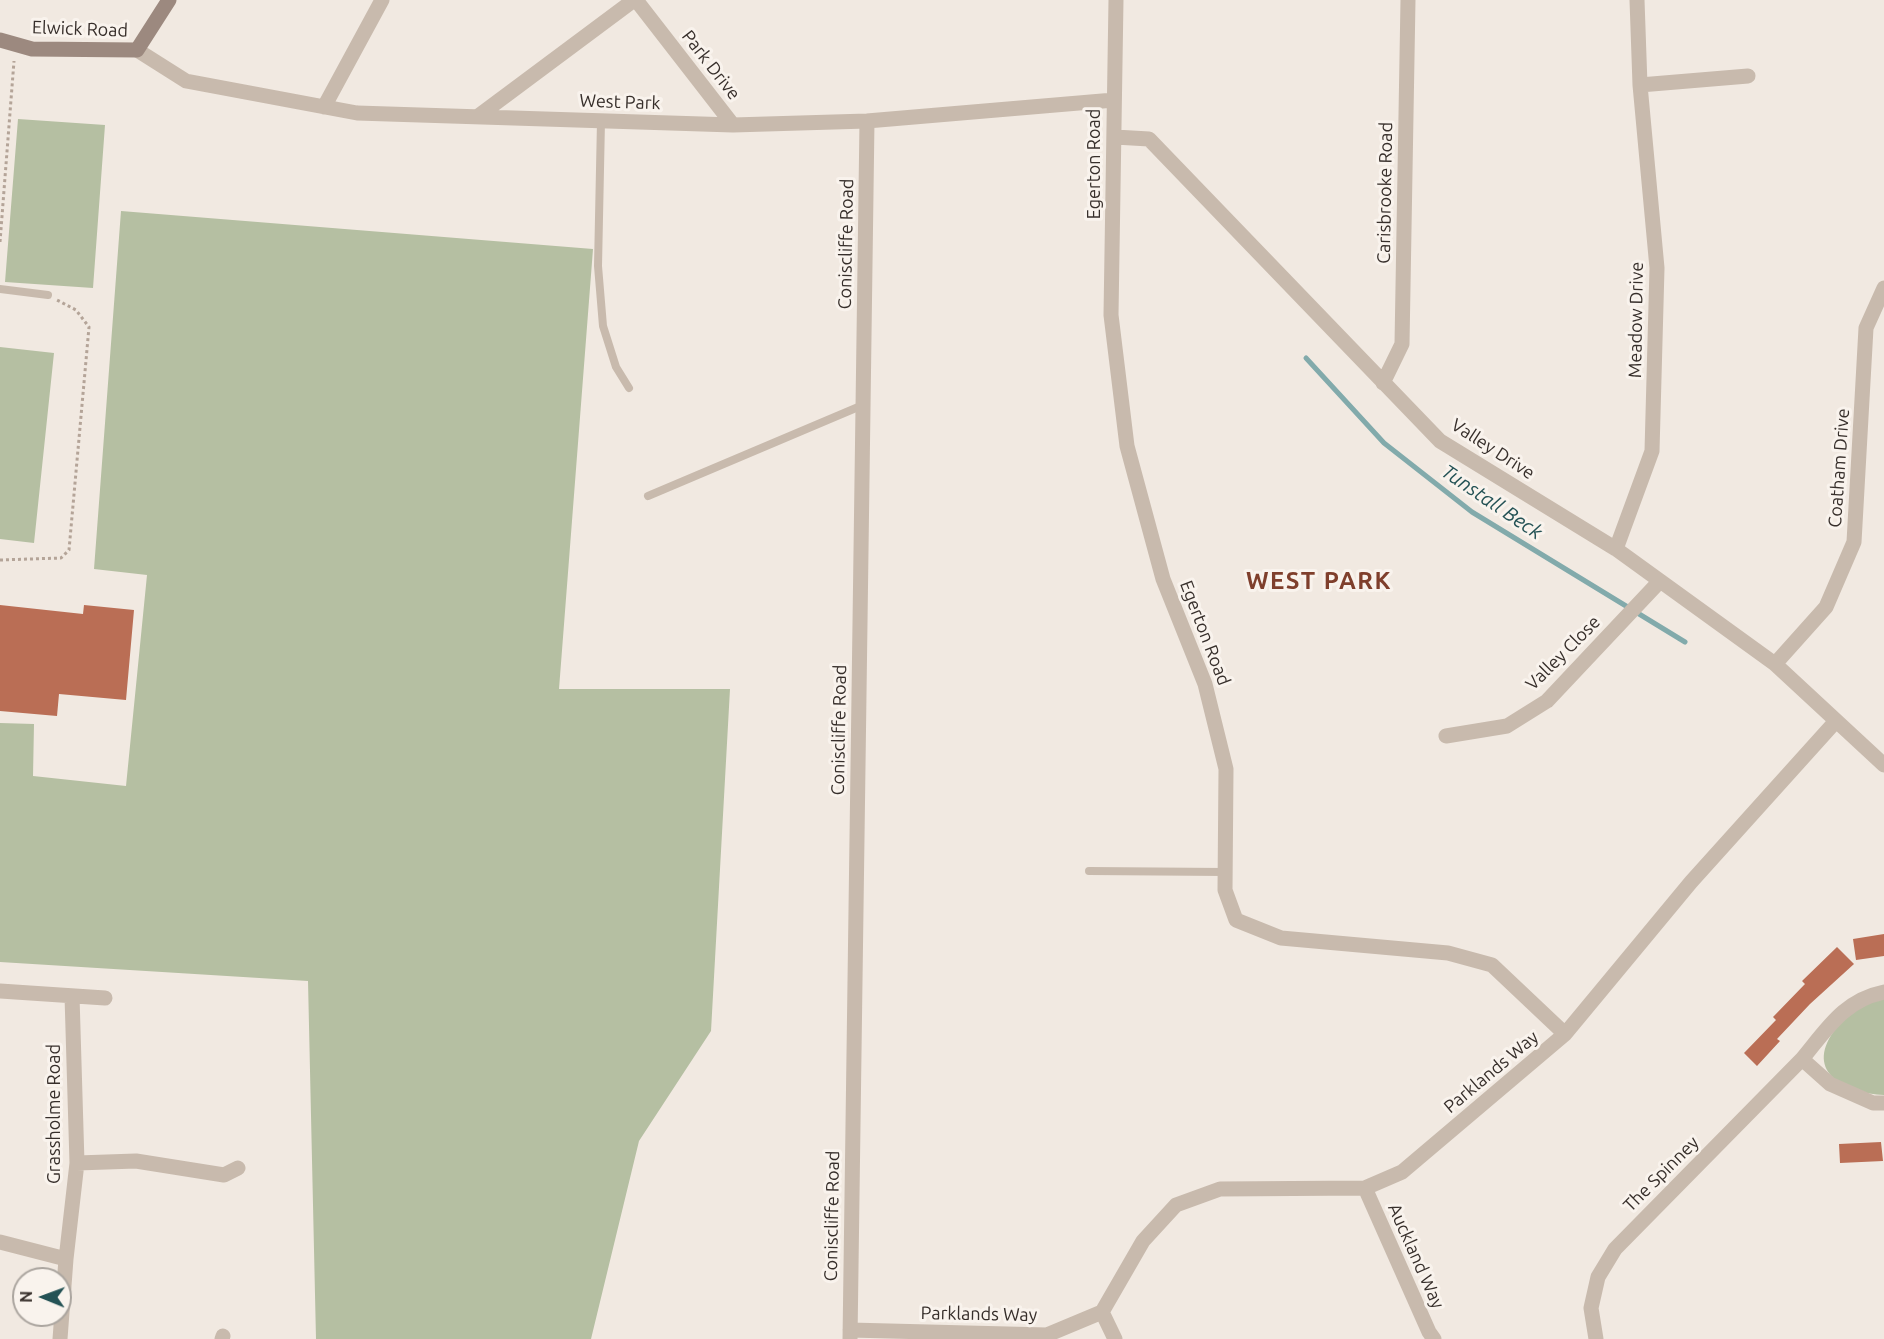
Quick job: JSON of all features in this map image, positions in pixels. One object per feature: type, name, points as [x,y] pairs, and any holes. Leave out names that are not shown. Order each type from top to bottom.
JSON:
[{"type":"street","name":"Elwick Road","points":[[0,40],[32,49],[137,50],[169,0]]},
{"type":"street","points":[[324,107],[382,0]]},
{"type":"street","points":[[477,117],[635,0]]},
{"type":"street","name":"Park Drive","points":[[635,0],[733,125]]},
{"type":"street","name":"Egerton Road","points":[[1116,0],[1111,315],[1127,446],[1163,579],[1205,684],[1226,769],[1225,890],[1236,920],[1281,938],[1448,953],[1492,965],[1565,1035]]},
{"type":"street","name":"Carisbrooke Road","points":[[1383,383],[1402,344],[1408,0]]},
{"type":"street","name":"Meadow Drive","points":[[1616,549],[1652,450],[1658,268],[1640,86],[1637,0]]},
{"type":"street","name":"West Park","points":[[137,50],[186,81],[357,113],[733,125],[867,121],[1114,100]]},
{"type":"street","points":[[1640,86],[1748,76]]},
{"type":"street","name":"Coniscliffe Road","points":[[850,1335],[867,121]]},
{"type":"street","name":"Valley Drive","points":[[1115,137],[1149,139],[1440,441],[1616,549],[1775,664],[1884,765]]},
{"type":"street","name":"Coatham Drive","points":[[1775,664],[1826,607],[1854,542],[1862,439],[1866,328],[1884,288]]},
{"type":"street","name":"Valley Close","points":[[1446,736],[1507,726],[1547,701],[1660,581]]},
{"type":"street","name":"Parklands Way","points":[[850,1335],[1047,1335],[1102,1312],[1143,1241],[1176,1205],[1220,1189],[1365,1188],[1402,1172],[1565,1035],[1691,882],[1836,721]]},
{"type":"street","points":[[0,991],[105,998]]},
{"type":"street","name":"The Spinney","points":[[1596,1339],[1591,1308],[1598,1277],[1614,1249],[1803,1059],[1832,1022],[1850,1005],[1867,995],[1884,992]]},
{"type":"street","name":"Grassholme Road","points":[[60,1339],[66,1258],[77,1163],[72,996]]},
{"type":"street","points":[[1803,1059],[1830,1084],[1873,1103],[1884,1103]]},
{"type":"street","points":[[77,1163],[136,1161],[224,1175],[238,1168]]},
{"type":"street","name":"Auckland Way","points":[[1365,1188],[1434,1339]]},
{"type":"street","points":[[0,1242],[66,1258]]},
{"type":"street","points":[[1102,1312],[1115,1339]]},
{"type":"lane","points":[[601,121],[598,266],[603,326],[616,367],[629,388]]},
{"type":"lane","points":[[0,289],[48,295]]},
{"type":"lane","points":[[648,496],[863,405]]},
{"type":"lane","points":[[1089,871],[1225,872]]},
{"type":"path","points":[[0,242],[14,59]]},
{"type":"path","points":[[0,560],[62,558],[69,550],[89,327],[76,310],[48,295]]},
{"type":"green space","points":[[18,119],[105,125],[93,288],[5,282]]},
{"type":"green space","points":[[121,211],[593,249],[559,689],[730,689],[711,1031],[639,1141],[591,1339],[316,1339],[308,981],[0,962],[0,723],[34,724],[33,776],[126,786],[147,575],[94,569]]},
{"type":"green space","points":[[0,347],[54,353],[34,543],[0,539]]},
{"type":"green space","points":[[1884,999],[1884,1095],[1856,1090],[1844,1085],[1827,1069],[1824,1058],[1826,1046],[1843,1020],[1864,1005]]},
{"type":"building","points":[[0,605],[83,614],[84,605],[134,610],[126,700],[59,694],[57,716],[0,711]]},
{"type":"building","points":[[1884,934],[1884,956],[1856,960],[1853,939]]},
{"type":"building","points":[[1837,947],[1854,964],[1810,1004],[1777,1039],[1780,1041],[1757,1066],[1744,1053],[1776,1020],[1773,1017],[1805,984],[1802,981]]},
{"type":"building","points":[[1881,1142],[1883,1161],[1840,1163],[1839,1144]]},
{"type":"waterway","name":"Tunstall Beck","points":[[1306,358],[1384,443],[1472,512],[1685,642]]},
{"type":"district","name":"WEST PARK","points":[[1319,581]]}]
